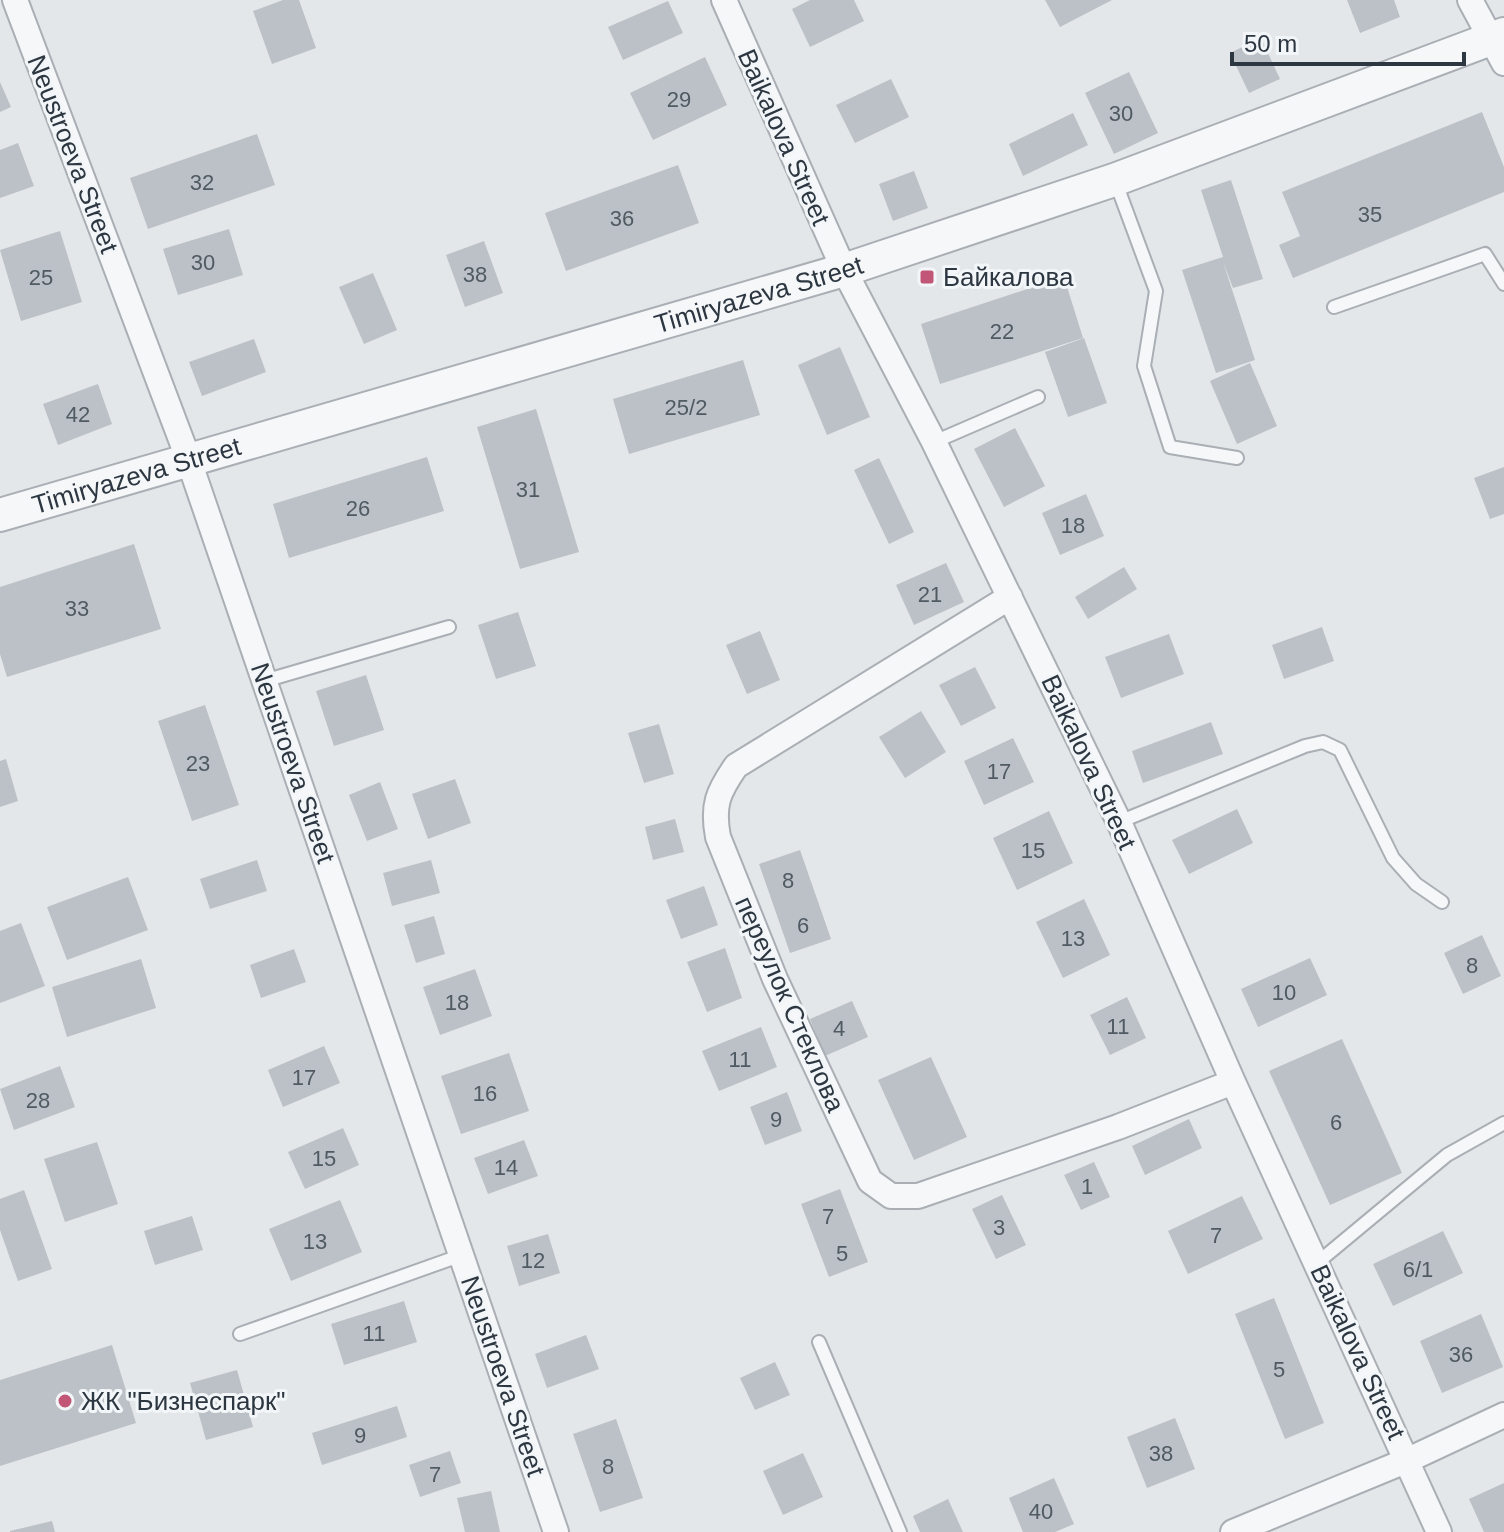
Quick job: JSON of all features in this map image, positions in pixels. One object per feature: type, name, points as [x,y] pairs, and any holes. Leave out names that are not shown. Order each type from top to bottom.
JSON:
[{"type":"street","name":"Neustroeva Street","points":[[15,0],[188,458],[556,1532]]},
{"type":"street","name":"Baikalova Street","points":[[724,0],[844,270],[934,442],[1119,822],[1233,1082],[1439,1532]]},
{"type":"street","points":[[1470,0],[1500,45]]},
{"type":"street","name":"Timiryazeva Street","points":[[0,515],[844,270],[1114,180],[1500,45]]},
{"type":"street","name":"переулок Стеклова","points":[[1010,597],[736,766],[719,792],[715,819],[718,837],[775,979],[870,1181],[891,1196],[918,1196],[1118,1127],[1233,1082]]},
{"type":"street","points":[[1233,1532],[1408,1460],[1504,1415]]},
{"type":"lane","points":[[1114,180],[1156,291],[1144,366],[1170,447],[1237,458]]},
{"type":"lane","points":[[1334,307],[1485,254],[1504,284]]},
{"type":"lane","points":[[934,442],[1038,397]]},
{"type":"lane","points":[[264,681],[449,627]]},
{"type":"lane","points":[[1119,822],[1305,746],[1323,742],[1340,750],[1393,858],[1416,884],[1442,902]]},
{"type":"lane","points":[[1317,1263],[1447,1155],[1504,1123]]},
{"type":"lane","points":[[240,1334],[462,1255]]},
{"type":"lane","points":[[819,1342],[900,1532]]},
{"type":"building","points":[[283,0],[299,0],[316,48],[272,64],[253,11]]},
{"type":"building","points":[[810,0],[854,0],[864,21],[810,47],[792,9]]},
{"type":"building","points":[[1045,0],[1112,0],[1060,27]]},
{"type":"building","points":[[1347,0],[1394,0],[1400,17],[1360,33]]},
{"type":"building","points":[[668,1],[683,33],[623,60],[608,27]]},
{"type":"building","points":[[1261,38],[1280,79],[1249,93],[1230,53]]},
{"type":"building","points":[[705,57],[727,105],[653,140],[630,93]]},
{"type":"building","points":[[1129,72],[1158,133],[1114,154],[1085,93]]},
{"type":"building","points":[[891,79],[909,117],[855,143],[836,105]]},
{"type":"building","points":[[0,82],[11,107],[0,112]]},
{"type":"building","points":[[1482,112],[1504,167],[1504,192],[1293,278],[1279,245],[1300,236],[1282,192]]},
{"type":"building","points":[[1073,113],[1088,145],[1023,176],[1009,144]]},
{"type":"building","points":[[257,134],[275,185],[148,229],[130,178]]},
{"type":"building","points":[[18,143],[34,186],[0,198],[0,150]]},
{"type":"building","points":[[678,165],[699,223],[566,271],[545,213]]},
{"type":"building","points":[[914,171],[928,208],[893,221],[879,184]]},
{"type":"building","points":[[1231,180],[1263,279],[1233,288],[1223,262],[1255,360],[1216,373],[1182,270],[1223,257],[1201,190]]},
{"type":"building","points":[[229,229],[243,275],[178,295],[163,249]]},
{"type":"building","points":[[60,231],[82,302],[21,321],[0,250]]},
{"type":"building","points":[[484,241],[503,293],[465,307],[446,255]]},
{"type":"building","points":[[373,273],[397,330],[364,344],[339,287]]},
{"type":"building","points":[[1064,277],[1083,338],[940,384],[921,324]]},
{"type":"building","points":[[1084,338],[1107,403],[1068,417],[1045,352]]},
{"type":"building","points":[[254,339],[266,372],[202,396],[189,362]]},
{"type":"building","points":[[840,347],[870,417],[827,435],[798,365]]},
{"type":"building","points":[[743,360],[760,415],[629,454],[613,399]]},
{"type":"building","points":[[1250,363],[1277,426],[1237,444],[1210,381]]},
{"type":"building","points":[[98,384],[112,424],[58,445],[43,404]]},
{"type":"building","points":[[536,409],[579,552],[520,569],[477,427]]},
{"type":"building","points":[[1015,428],[1045,486],[1004,507],[974,449]]},
{"type":"building","points":[[427,457],[444,511],[289,558],[273,504]]},
{"type":"building","points":[[879,458],[914,532],[889,544],[854,470]]},
{"type":"building","points":[[1504,467],[1504,514],[1490,519],[1474,478]]},
{"type":"building","points":[[1086,494],[1104,536],[1060,555],[1042,513]]},
{"type":"building","points":[[134,544],[161,629],[7,677],[0,654],[0,587]]},
{"type":"building","points":[[946,563],[964,602],[914,625],[896,585]]},
{"type":"building","points":[[1124,567],[1137,589],[1088,619],[1075,597]]},
{"type":"building","points":[[518,612],[536,666],[496,679],[478,625]]},
{"type":"building","points":[[1322,627],[1334,661],[1284,679],[1272,645]]},
{"type":"building","points":[[760,631],[780,680],[747,694],[726,645]]},
{"type":"building","points":[[1169,634],[1184,674],[1121,698],[1105,657]]},
{"type":"building","points":[[975,667],[996,708],[961,726],[939,685]]},
{"type":"building","points":[[366,675],[384,730],[334,746],[316,691]]},
{"type":"building","points":[[205,705],[239,805],[192,821],[158,721]]},
{"type":"building","points":[[921,711],[946,752],[905,778],[879,737]]},
{"type":"building","points":[[1211,722],[1223,754],[1143,783],[1132,751]]},
{"type":"building","points":[[659,724],[674,774],[644,783],[628,733]]},
{"type":"building","points":[[1013,738],[1034,782],[984,805],[964,761]]},
{"type":"building","points":[[6,759],[18,801],[0,807],[0,761]]},
{"type":"building","points":[[455,779],[471,823],[428,839],[412,794]]},
{"type":"building","points":[[380,782],[398,829],[367,841],[349,795]]},
{"type":"building","points":[[1237,809],[1253,843],[1189,874],[1172,840]]},
{"type":"building","points":[[1049,811],[1073,863],[1017,890],[993,838]]},
{"type":"building","points":[[675,819],[684,852],[653,860],[645,827]]},
{"type":"building","points":[[800,850],[831,939],[790,953],[759,864]]},
{"type":"building","points":[[257,860],[267,891],[210,909],[200,879]]},
{"type":"building","points":[[431,860],[440,893],[392,906],[383,873]]},
{"type":"building","points":[[128,877],[148,930],[67,960],[47,907]]},
{"type":"building","points":[[704,886],[718,925],[681,939],[666,900]]},
{"type":"building","points":[[1084,899],[1110,955],[1063,978],[1036,922]]},
{"type":"building","points":[[434,916],[445,954],[416,963],[404,925]]},
{"type":"building","points":[[21,923],[45,986],[0,1003],[0,931]]},
{"type":"building","points":[[1482,935],[1501,976],[1463,994],[1444,953]]},
{"type":"building","points":[[725,948],[742,998],[707,1012],[687,962]]},
{"type":"building","points":[[294,949],[306,982],[261,998],[250,965]]},
{"type":"building","points":[[1310,958],[1327,995],[1258,1027],[1241,989]]},
{"type":"building","points":[[141,959],[156,1008],[67,1037],[52,987]]},
{"type":"building","points":[[475,969],[492,1016],[440,1035],[423,987]]},
{"type":"building","points":[[1127,997],[1146,1038],[1110,1055],[1090,1015]]},
{"type":"building","points":[[852,1001],[868,1037],[825,1056],[810,1019]]},
{"type":"building","points":[[761,1027],[777,1067],[719,1091],[702,1051]]},
{"type":"building","points":[[1342,1039],[1402,1173],[1330,1205],[1269,1071]]},
{"type":"building","points":[[324,1046],[340,1083],[283,1107],[268,1070]]},
{"type":"building","points":[[509,1053],[529,1111],[461,1134],[441,1076]]},
{"type":"building","points":[[931,1057],[967,1137],[914,1160],[878,1080]]},
{"type":"building","points":[[60,1066],[75,1107],[14,1130],[0,1089]]},
{"type":"building","points":[[787,1092],[802,1131],[765,1145],[750,1107]]},
{"type":"building","points":[[1189,1119],[1202,1148],[1145,1175],[1132,1146]]},
{"type":"building","points":[[343,1128],[359,1165],[305,1189],[288,1152]]},
{"type":"building","points":[[524,1140],[538,1176],[488,1194],[474,1158]]},
{"type":"building","points":[[97,1142],[118,1204],[65,1222],[44,1159]]},
{"type":"building","points":[[1094,1162],[1110,1197],[1081,1210],[1064,1175]]},
{"type":"building","points":[[840,1189],[868,1262],[829,1277],[801,1204]]},
{"type":"building","points":[[24,1190],[52,1269],[18,1281],[0,1230],[0,1199]]},
{"type":"building","points":[[1002,1195],[1026,1245],[996,1259],[972,1209]]},
{"type":"building","points":[[1242,1196],[1263,1239],[1188,1274],[1168,1231]]},
{"type":"building","points":[[340,1200],[362,1252],[291,1281],[269,1229]]},
{"type":"building","points":[[192,1216],[203,1250],[155,1265],[144,1231]]},
{"type":"building","points":[[1443,1231],[1463,1273],[1393,1306],[1373,1264]]},
{"type":"building","points":[[548,1234],[560,1273],[519,1286],[507,1246]]},
{"type":"building","points":[[1274,1298],[1324,1423],[1285,1439],[1235,1314]]},
{"type":"building","points":[[404,1301],[417,1342],[344,1365],[331,1324]]},
{"type":"building","points":[[1481,1314],[1503,1367],[1442,1393],[1420,1341]]},
{"type":"building","points":[[586,1335],[599,1369],[547,1388],[535,1354]]},
{"type":"building","name":"ЖК \"Бизнеспарк\"","points":[[112,1345],[136,1423],[0,1466],[0,1380]]},
{"type":"building","points":[[775,1362],[790,1395],[755,1410],[740,1378]]},
{"type":"building","points":[[237,1370],[253,1427],[206,1440],[190,1383]]},
{"type":"building","points":[[397,1406],[407,1437],[322,1465],[312,1433]]},
{"type":"building","points":[[1175,1418],[1195,1469],[1147,1488],[1127,1437]]},
{"type":"building","points":[[616,1419],[643,1498],[600,1512],[573,1434]]},
{"type":"building","points":[[450,1451],[461,1483],[420,1497],[409,1465]]},
{"type":"building","points":[[803,1453],[823,1497],[783,1515],[763,1471]]},
{"type":"building","points":[[1054,1478],[1074,1524],[1055,1532],[1023,1532],[1009,1498]]},
{"type":"building","points":[[1504,1483],[1504,1532],[1484,1532],[1469,1499]]},
{"type":"building","points":[[491,1491],[500,1532],[465,1532],[457,1498]]},
{"type":"building","points":[[948,1499],[963,1532],[920,1532],[913,1516]]},
{"type":"building","points":[[52,1521],[55,1532],[10,1532],[10,1531]]},
{"type":"place","name":"Байкалова","points":[[927,277]]},
{"type":"place","name":"ЖК \"Бизнеспарк\"","points":[[65,1401]]}]
